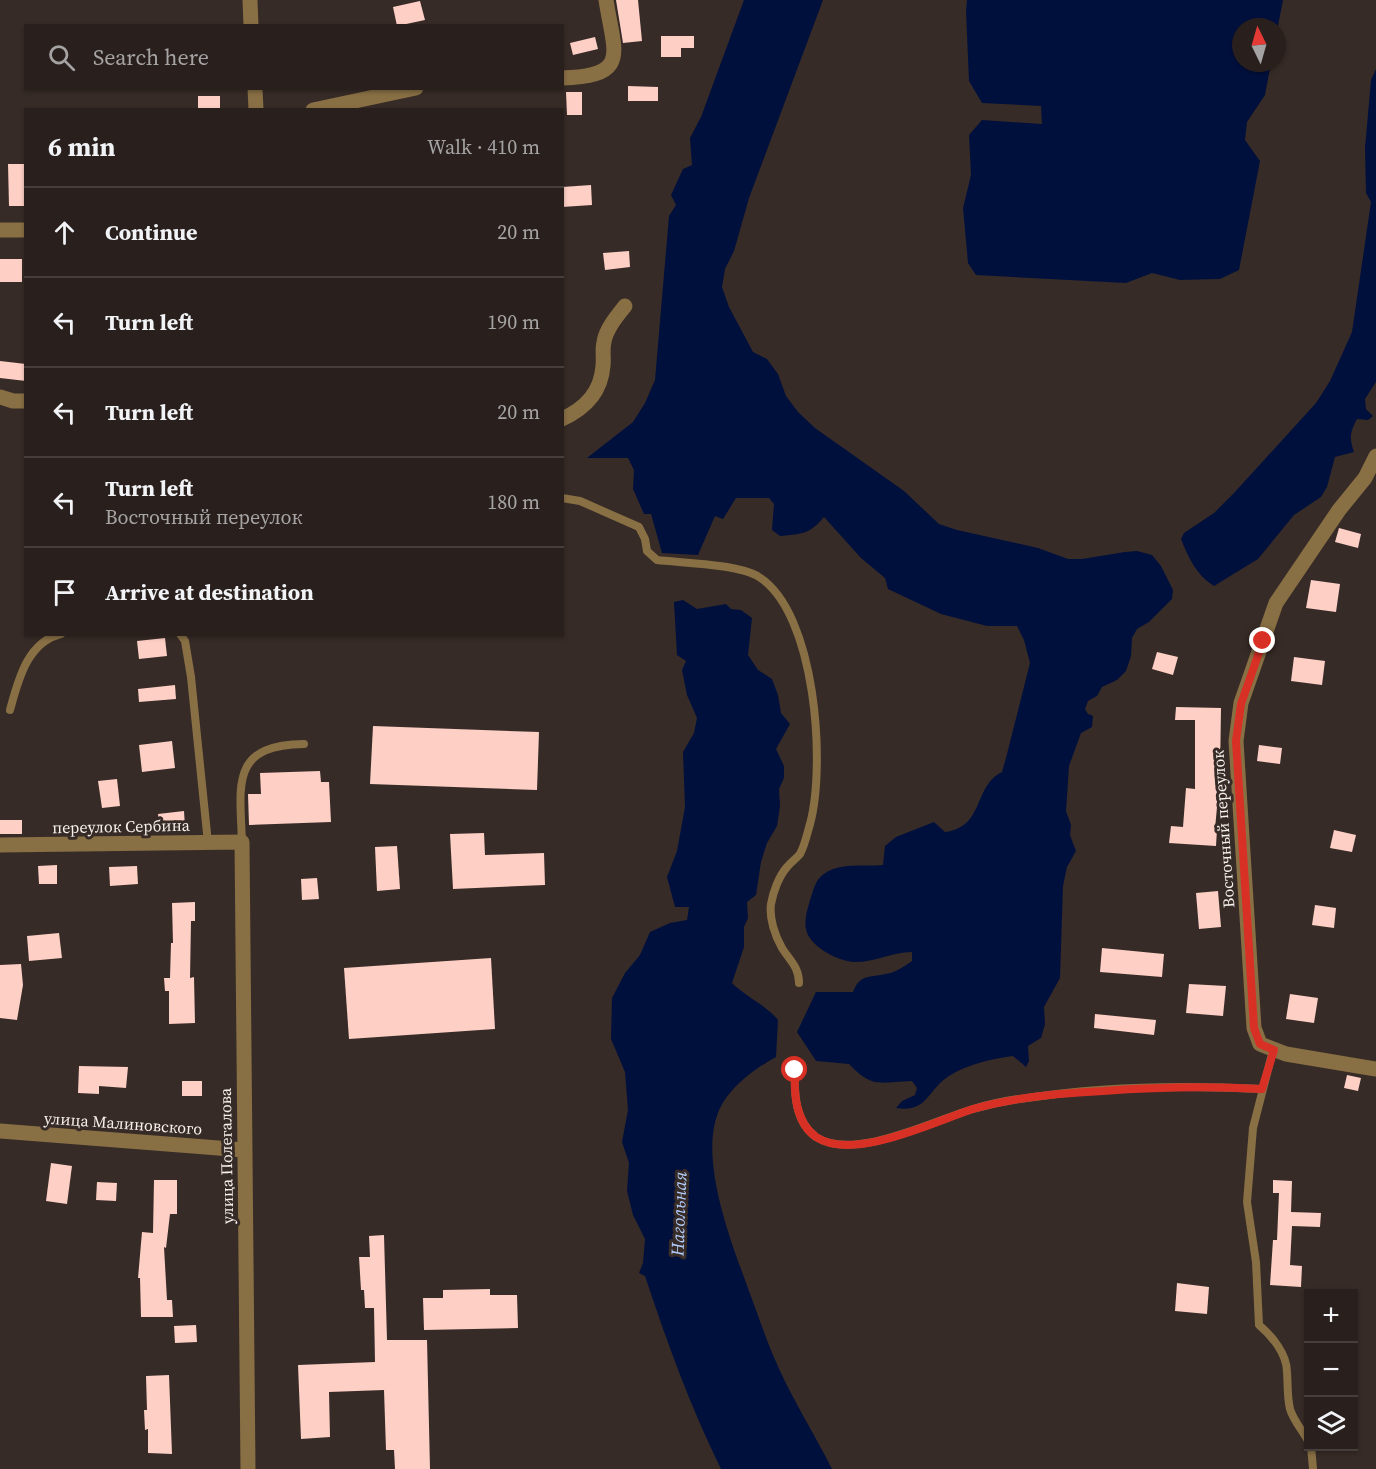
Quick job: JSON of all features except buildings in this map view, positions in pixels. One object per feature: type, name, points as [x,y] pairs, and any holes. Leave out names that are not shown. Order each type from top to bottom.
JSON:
[{"type":"street","points":[[250,0],[251,24]]},
{"type":"street","points":[[564,78],[596,75],[607,70],[612,61],[614,51],[606,0]]},
{"type":"street","points":[[255,90],[256,108]]},
{"type":"street","points":[[322,108],[407,90]]},
{"type":"street","points":[[0,230],[24,230]]},
{"type":"street","points":[[564,418],[573,414],[591,399],[599,386],[603,367],[604,340],[612,323],[625,306]]},
{"type":"street","points":[[0,397],[13,401],[24,401]]},
{"type":"street","name":"Восточный переулок","points":[[1274,1050],[1260,1044],[1254,1028],[1236,741],[1241,704],[1276,603],[1339,510],[1365,478],[1376,456]]},
{"type":"street","name":"переулок Сербина","points":[[0,845],[242,842]]},
{"type":"street","name":"улица Полегалова","points":[[242,842],[248,1469]]},
{"type":"street","points":[[1274,1050],[1376,1070]]},
{"type":"street","name":"улица Малиновского","points":[[0,1131],[244,1150]]},
{"type":"lane","points":[[564,498],[580,501],[639,527],[645,539],[647,551],[657,560],[741,570],[758,576],[773,587],[787,607],[805,659],[811,687],[818,763],[817,786],[804,847],[798,857],[784,870],[771,904],[771,919],[782,947],[796,967],[799,983]]},
{"type":"lane","points":[[10,710],[23,668],[41,645],[57,636]]},
{"type":"lane","points":[[181,636],[185,641],[191,677],[208,843]]},
{"type":"lane","points":[[242,842],[240,790],[242,774],[248,764],[270,748],[304,744]]},
{"type":"lane","points":[[1274,1050],[1253,1128],[1247,1202],[1256,1262],[1259,1325],[1268,1332],[1280,1350],[1287,1370],[1286,1390],[1291,1412],[1304,1434]]},
{"type":"lane","points":[[795,1070],[796,1105],[806,1125],[816,1137],[853,1144],[899,1136],[973,1109],[1026,1098],[1138,1089],[1200,1087],[1262,1089]]},
{"type":"lane","points":[[1311,1451],[1313,1469]]},
{"type":"water","points":[[744,0],[823,0],[749,198],[734,251],[725,269],[722,287],[729,307],[753,352],[767,359],[778,374],[786,396],[798,412],[815,428],[904,491],[939,524],[1038,548],[1068,559],[1137,551],[1152,555],[1161,566],[1173,590],[1172,599],[1149,622],[1137,629],[1132,638],[1131,656],[1126,671],[1117,680],[1102,687],[1097,696],[1088,701],[1085,709],[1093,716],[1092,727],[1081,733],[1069,766],[1066,811],[1071,825],[1070,835],[1076,851],[1067,867],[1063,886],[1060,978],[1044,1007],[1045,1024],[1041,1038],[1028,1046],[1029,1061],[1026,1067],[1013,1056],[972,1065],[949,1076],[921,1104],[907,1109],[896,1108],[902,1101],[915,1095],[917,1088],[912,1081],[884,1083],[871,1081],[849,1064],[816,1061],[797,1032],[816,992],[853,992],[862,979],[892,972],[912,961],[912,952],[860,962],[839,958],[824,951],[812,941],[806,929],[806,917],[817,881],[830,870],[845,866],[883,865],[885,846],[896,837],[934,822],[945,832],[958,829],[973,815],[986,787],[1002,772],[1030,663],[1024,640],[1017,626],[987,626],[941,614],[888,589],[885,578],[861,558],[824,517],[805,532],[780,536],[772,530],[774,504],[769,498],[736,498],[723,519],[715,516],[698,555],[662,553],[651,514],[644,514],[633,489],[634,470],[628,458],[587,458],[633,422],[645,403],[655,380],[669,216],[676,205],[671,195],[683,169],[692,165],[690,138],[701,117]]},
{"type":"water","points":[[967,0],[1283,0],[1280,18],[1232,18],[1232,72],[1269,72],[1265,95],[1247,122],[1245,140],[1260,161],[1239,270],[1220,279],[1180,280],[1152,273],[1126,283],[976,275],[968,263],[963,208],[971,175],[969,135],[982,120],[1042,124],[1041,106],[982,103],[969,81]]},
{"type":"water","points":[[1376,69],[1376,382],[1365,399],[1366,409],[1373,416],[1368,420],[1357,419],[1351,435],[1354,452],[1335,457],[1327,487],[1321,497],[1294,515],[1258,559],[1214,586],[1203,577],[1190,559],[1181,539],[1184,533],[1214,513],[1316,403],[1330,381],[1352,332],[1371,202],[1366,193],[1365,148],[1371,80]]},
{"type":"water","name":"Нагольная","points":[[683,600],[697,609],[726,604],[731,609],[741,610],[752,618],[748,655],[758,670],[772,679],[781,713],[790,724],[776,749],[784,766],[784,778],[779,789],[780,806],[777,826],[767,843],[761,862],[756,895],[747,902],[748,918],[744,927],[744,947],[732,983],[778,1020],[776,1057],[742,1080],[722,1104],[713,1133],[712,1155],[720,1203],[727,1227],[767,1339],[786,1384],[832,1469],[721,1469],[680,1374],[645,1276],[639,1273],[643,1263],[645,1239],[633,1215],[627,1191],[629,1163],[622,1142],[628,1110],[625,1072],[611,1039],[612,998],[625,973],[640,955],[650,932],[670,923],[687,920],[689,907],[675,907],[667,877],[677,851],[685,807],[683,752],[694,733],[697,718],[687,695],[682,670],[686,661],[677,655],[674,602]]},
{"type":"route","points":[[795,1070],[796,1105],[806,1125],[816,1137],[853,1144],[899,1136],[973,1109],[1026,1098],[1128,1089],[1188,1087],[1262,1089],[1274,1050],[1260,1044],[1254,1028],[1236,741],[1241,704],[1263,641]]}]
